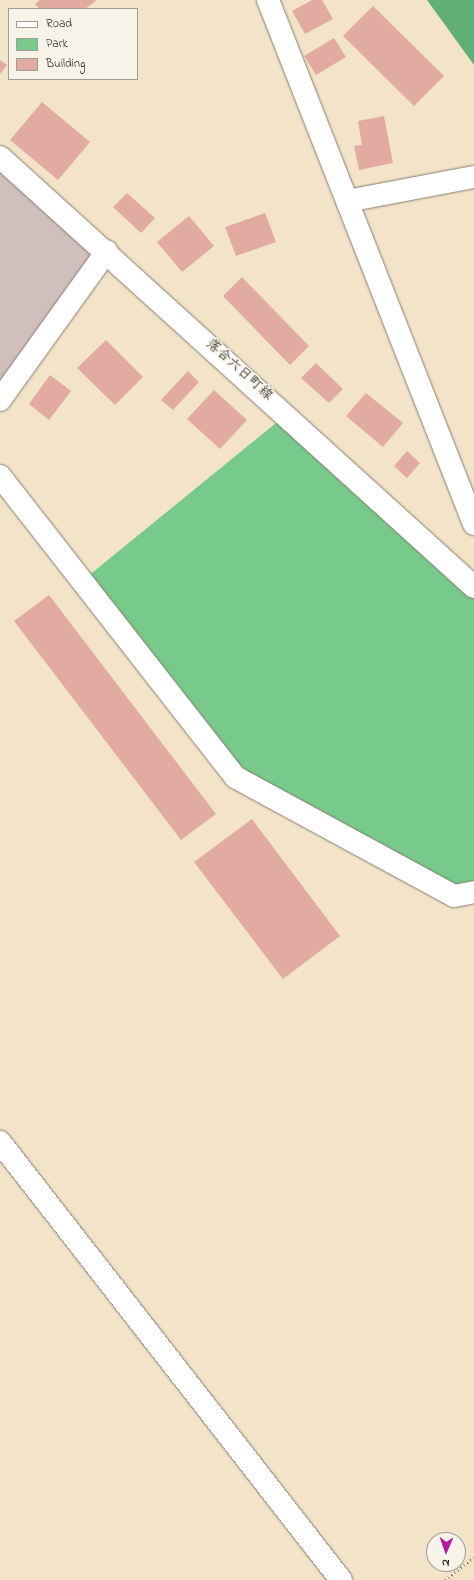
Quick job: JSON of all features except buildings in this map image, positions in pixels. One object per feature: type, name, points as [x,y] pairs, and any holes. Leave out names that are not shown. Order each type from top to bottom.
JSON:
[{"type":"street","points":[[268,0],[474,524]]},
{"type":"street","name":"落合六日町線","points":[[0,157],[107,251],[474,587]]},
{"type":"street","points":[[347,201],[474,178]]},
{"type":"street","points":[[0,400],[107,251]]},
{"type":"street","points":[[0,476],[235,777],[454,896],[474,892]]},
{"type":"street","points":[[0,1142],[341,1580]]},
{"type":"path","points":[[445,1580],[474,1557]]},
{"type":"shaded area","points":[[0,157],[107,251],[0,400]]},
{"type":"green space","points":[[427,0],[474,0],[474,65]]},
{"type":"green space","points":[[287,414],[474,587],[474,892],[454,896],[235,777],[82,581]]}]
